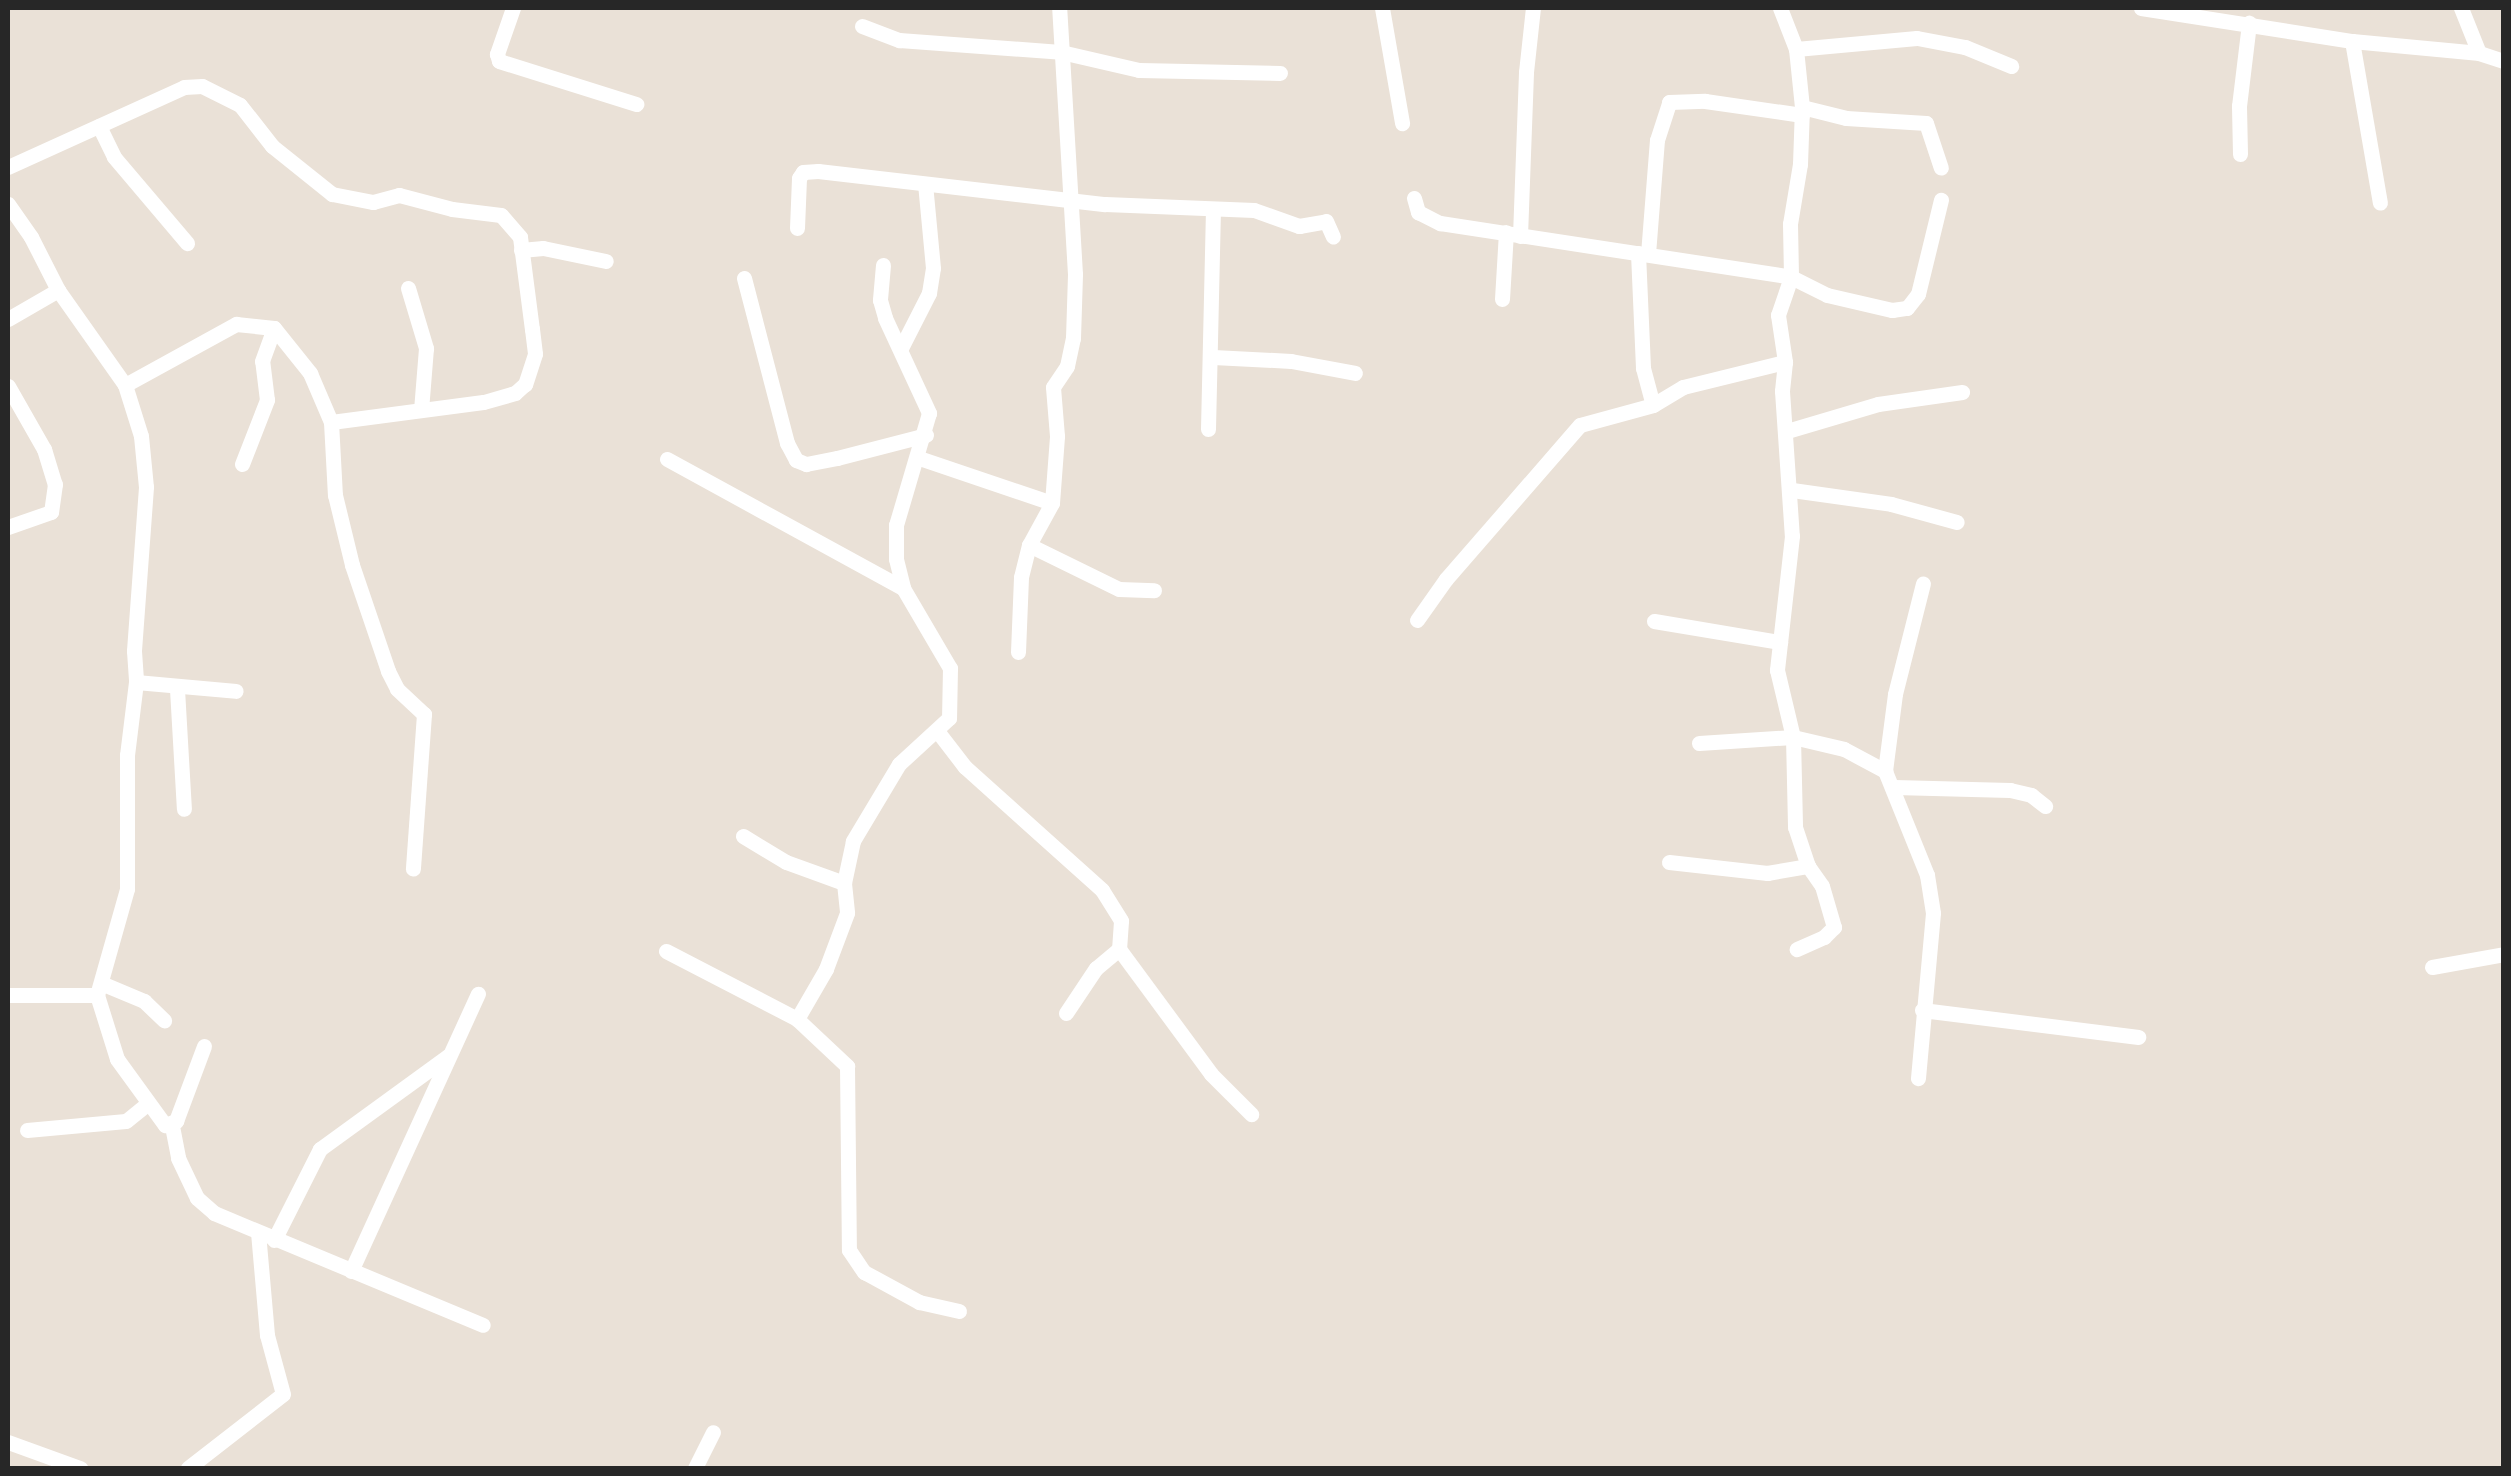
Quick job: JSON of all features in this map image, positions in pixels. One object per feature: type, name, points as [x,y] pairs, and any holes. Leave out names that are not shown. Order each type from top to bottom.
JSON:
[{"type":"street","points":[[514,8],[497,54],[499,62],[636,104]]},
{"type":"street","points":[[1018,652],[1018,603],[1029,545],[1052,503],[1057,436],[1051,400],[1053,387],[1067,366],[1073,338],[1071,198],[1058,8]]},
{"type":"street","points":[[1382,8],[1402,123]]},
{"type":"street","points":[[1502,299],[1513,234],[1534,8]]},
{"type":"street","points":[[1780,8],[1796,49],[1802,112],[1790,224],[1791,277],[1778,316],[1785,362],[1782,392],[1792,490],[1792,536],[1779,686],[1793,737],[1795,827],[1808,866],[1822,886],[1834,927],[1824,937],[1797,949]]},
{"type":"street","points":[[2141,8],[2352,41],[2479,54],[2503,63]]},
{"type":"street","points":[[2461,8],[2479,54]]},
{"type":"street","points":[[2240,154],[2239,106],[2249,22]]},
{"type":"street","points":[[862,26],[899,40],[1061,52],[1139,70],[1280,73]]},
{"type":"street","points":[[1796,49],[1917,38],[1965,47],[2010,66]]},
{"type":"street","points":[[2352,41],[2380,204]]},
{"type":"street","points":[[8,167],[184,86],[220,91],[256,120],[272,146],[332,194],[373,202],[399,195],[452,209],[502,215],[517,232],[521,250],[535,354],[525,384],[514,393],[482,402],[331,422]]},
{"type":"street","points":[[1653,405],[1643,368],[1642,254],[1657,140],[1669,102],[1705,101],[1926,123],[1940,168]]},
{"type":"street","points":[[99,126],[114,156],[187,243]]},
{"type":"street","points":[[798,228],[797,189],[803,172],[1212,211],[1254,210],[1299,226],[1326,220],[1333,237]]},
{"type":"street","points":[[902,348],[929,293],[933,268],[925,184]]},
{"type":"street","points":[[1414,198],[1424,218],[1791,277],[1827,294],[1880,310],[1907,308],[1925,276],[1941,200]]},
{"type":"street","points":[[8,204],[31,237],[58,290],[125,385],[141,436],[146,488],[134,652],[136,682],[127,754],[127,889],[99,989],[117,1059],[165,1125],[172,1126]]},
{"type":"street","points":[[1208,429],[1213,357],[1212,211]]},
{"type":"street","points":[[521,250],[542,248],[606,261]]},
{"type":"street","points":[[797,1018],[826,969],[847,913],[847,858],[868,812],[898,764],[938,732],[949,718],[950,668],[904,588],[896,559],[896,525],[930,413],[880,300],[883,265]]},
{"type":"street","points":[[744,278],[787,442],[796,460],[806,464],[837,458],[926,434]]},
{"type":"street","points":[[408,288],[426,348],[420,410]]},
{"type":"street","points":[[8,319],[58,290]]},
{"type":"street","points":[[125,385],[236,324],[274,328],[310,374],[331,422],[335,495],[352,566],[392,684],[424,714],[413,869]]},
{"type":"street","points":[[242,464],[267,400],[262,360],[274,328]]},
{"type":"street","points":[[1213,357],[1290,362],[1354,374]]},
{"type":"street","points":[[1417,620],[1566,436],[1598,416],[1653,405],[1683,387],[1785,362]]},
{"type":"street","points":[[8,386],[44,448],[55,484],[50,512],[8,526]]},
{"type":"street","points":[[1787,430],[1878,404],[1962,392]]},
{"type":"street","points":[[919,458],[1052,503]]},
{"type":"street","points":[[667,459],[904,588]]},
{"type":"street","points":[[1792,490],[1891,504],[1956,522]]},
{"type":"street","points":[[1029,545],[1118,589],[1154,590]]},
{"type":"street","points":[[1918,1078],[1932,912],[1927,875],[1886,771],[1896,694],[1923,582]]},
{"type":"street","points":[[1654,621],[1780,642]]},
{"type":"street","points":[[136,682],[177,689],[236,691]]},
{"type":"street","points":[[177,689],[184,809]]},
{"type":"street","points":[[938,732],[965,767],[1102,890],[1120,921],[1118,950],[1211,1074],[1251,1114]]},
{"type":"street","points":[[1700,742],[1793,737],[1844,750],[1886,771]]},
{"type":"street","points":[[1894,787],[2010,790],[2031,795],[2046,806]]},
{"type":"street","points":[[743,836],[786,862],[844,882]]},
{"type":"street","points":[[1668,862],[1767,872],[1808,866]]},
{"type":"street","points":[[1066,1012],[1096,968],[1118,950]]},
{"type":"street","points":[[666,951],[797,1018],[847,1066],[849,1250],[864,1272],[919,1302],[958,1310]]},
{"type":"street","points":[[2432,967],[2504,954]]},
{"type":"street","points":[[8,995],[99,989],[144,1001],[164,1020]]},
{"type":"street","points":[[351,1272],[478,994]]},
{"type":"street","points":[[1922,1010],[2138,1037]]},
{"type":"street","points":[[204,1046],[172,1126],[178,1158],[197,1198],[214,1213],[258,1233],[483,1325]]},
{"type":"street","points":[[274,1240],[320,1149],[451,1054]]},
{"type":"street","points":[[27,1130],[74,1130],[126,1121],[148,1103]]},
{"type":"street","points":[[188,1468],[283,1394],[267,1335],[258,1233]]},
{"type":"street","points":[[694,1468],[713,1432]]},
{"type":"street","points":[[8,1442],[80,1468]]}]
